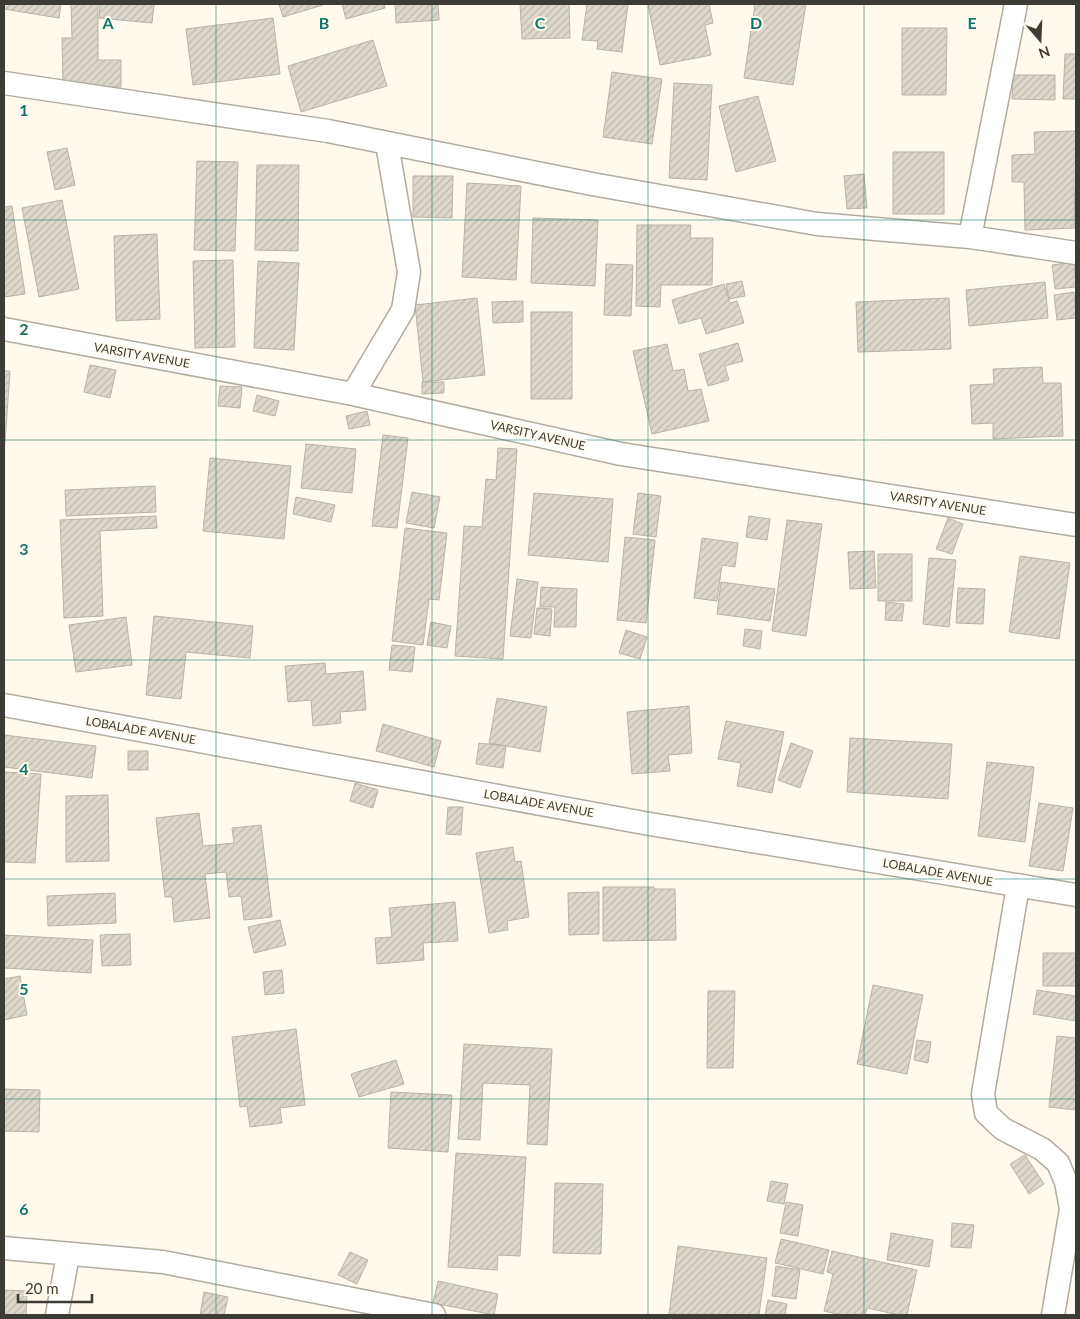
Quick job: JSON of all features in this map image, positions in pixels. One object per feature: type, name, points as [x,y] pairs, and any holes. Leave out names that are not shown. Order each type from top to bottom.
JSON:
[{"type":"street","points":[[970,237],[1010,5]]},
{"type":"street","points":[[4,83],[328,131],[592,184],[817,224],[970,237],[1076,253]]},
{"type":"street","points":[[353,394],[403,310],[409,272],[387,144]]},
{"type":"street","name":"VARSITY AVENUE","points":[[4,329],[353,394],[621,454],[1076,525]]},
{"type":"street","name":"LOBALADE AVENUE","points":[[4,705],[644,823],[1076,895]]},
{"type":"street","points":[[1018,886],[983,1094],[986,1113],[1003,1129],[1042,1149],[1058,1163],[1066,1182],[1071,1209],[1053,1315]]},
{"type":"street","points":[[4,1248],[163,1262],[434,1315]]},
{"type":"street","points":[[57,1315],[68,1255]]},
{"type":"building","points":[[4,4],[61,4],[59,18],[4,9]]},
{"type":"building","points":[[71,4],[98,4],[98,60],[121,60],[121,87],[63,87],[62,38],[72,38]]},
{"type":"building","points":[[100,4],[154,4],[152,23],[99,18]]},
{"type":"building","points":[[279,4],[322,4],[323,5],[283,17]]},
{"type":"building","points":[[342,4],[384,4],[385,8],[346,19]]},
{"type":"building","points":[[395,4],[438,4],[439,20],[396,23]]},
{"type":"building","points":[[520,4],[569,4],[570,38],[522,39]]},
{"type":"building","points":[[587,4],[628,4],[622,52],[597,49],[598,41],[582,40]]},
{"type":"building","points":[[648,4],[709,4],[713,23],[705,25],[711,55],[660,65]]},
{"type":"building","points":[[755,4],[806,4],[793,85],[744,78]]},
{"type":"building","points":[[273,18],[280,74],[193,85],[186,29]]},
{"type":"building","points":[[902,28],[947,28],[946,95],[902,95]]},
{"type":"building","points":[[373,40],[387,86],[301,112],[288,66]]},
{"type":"building","points":[[1065,54],[1076,54],[1076,99],[1063,99]]},
{"type":"building","points":[[612,72],[662,79],[652,144],[603,137]]},
{"type":"building","points":[[1013,75],[1055,75],[1055,100],[1012,99]]},
{"type":"building","points":[[674,83],[712,85],[707,180],[669,178]]},
{"type":"building","points":[[758,96],[776,161],[736,172],[719,106]]},
{"type":"building","points":[[1076,131],[1075,228],[1025,230],[1024,182],[1012,182],[1012,155],[1035,154],[1034,132]]},
{"type":"building","points":[[67,148],[75,185],[55,190],[47,152]]},
{"type":"building","points":[[893,152],[944,152],[944,214],[893,214]]},
{"type":"building","points":[[197,161],[238,162],[235,251],[194,250]]},
{"type":"building","points":[[257,165],[299,165],[298,251],[255,250]]},
{"type":"building","points":[[864,174],[867,208],[847,209],[844,176]]},
{"type":"building","points":[[413,176],[453,176],[452,218],[413,217]]},
{"type":"building","points":[[467,183],[521,186],[516,280],[462,277]]},
{"type":"building","points":[[62,200],[79,289],[39,297],[22,208]]},
{"type":"building","points":[[12,206],[25,294],[4,297],[4,207]]},
{"type":"building","points":[[533,218],[598,220],[595,286],[531,283]]},
{"type":"building","points":[[637,225],[691,225],[690,238],[713,238],[712,285],[661,285],[660,307],[636,306]]},
{"type":"building","points":[[157,234],[160,319],[116,321],[114,236]]},
{"type":"building","points":[[233,260],[235,347],[195,348],[193,261]]},
{"type":"building","points":[[258,261],[299,263],[294,350],[254,348]]},
{"type":"building","points":[[1074,262],[1076,287],[1055,289],[1052,265]]},
{"type":"building","points":[[606,264],[633,265],[631,316],[604,315]]},
{"type":"building","points":[[742,281],[745,296],[729,299],[726,284]]},
{"type":"building","points":[[1045,282],[1048,318],[969,326],[966,290]]},
{"type":"building","points":[[724,284],[730,303],[737,301],[744,323],[706,334],[701,318],[679,324],[672,300]]},
{"type":"building","points":[[1074,292],[1076,318],[1057,320],[1054,295]]},
{"type":"building","points":[[477,298],[485,375],[423,382],[415,305]]},
{"type":"building","points":[[949,298],[951,349],[858,352],[856,302]]},
{"type":"building","points":[[523,301],[523,322],[493,323],[492,302]]},
{"type":"building","points":[[531,312],[572,312],[572,399],[531,399]]},
{"type":"building","points":[[738,343],[743,361],[725,366],[729,380],[708,386],[699,354]]},
{"type":"building","points":[[667,344],[673,371],[684,369],[688,391],[701,389],[709,421],[652,434],[633,351]]},
{"type":"building","points":[[90,365],[116,370],[110,398],[84,392]]},
{"type":"building","points":[[1042,367],[1043,383],[1061,383],[1063,436],[993,439],[993,423],[972,424],[970,385],[994,384],[993,369]]},
{"type":"building","points":[[4,371],[10,371],[4,456]]},
{"type":"building","points":[[422,382],[444,382],[444,393],[422,394]]},
{"type":"building","points":[[220,386],[242,387],[240,408],[218,406]]},
{"type":"building","points":[[257,395],[279,401],[275,416],[253,411]]},
{"type":"building","points":[[367,411],[370,425],[349,429],[346,416]]},
{"type":"building","points":[[383,435],[408,438],[397,528],[372,526]]},
{"type":"building","points":[[306,444],[356,449],[352,493],[301,488]]},
{"type":"building","points":[[498,448],[517,449],[503,659],[455,656],[464,526],[482,527],[486,479],[496,480]]},
{"type":"building","points":[[210,458],[291,466],[284,539],[203,531]]},
{"type":"building","points":[[155,486],[156,512],[66,516],[65,490]]},
{"type":"building","points":[[412,492],[440,497],[434,528],[406,523]]},
{"type":"building","points":[[534,493],[613,499],[608,562],[528,555]]},
{"type":"building","points":[[638,493],[661,496],[656,537],[633,534]]},
{"type":"building","points":[[296,497],[335,505],[331,522],[293,514]]},
{"type":"building","points":[[156,516],[157,528],[100,531],[103,616],[64,618],[60,520]]},
{"type":"building","points":[[749,516],[770,519],[767,540],[746,537]]},
{"type":"building","points":[[948,518],[963,524],[952,554],[936,549]]},
{"type":"building","points":[[787,520],[822,524],[806,636],[772,631]]},
{"type":"building","points":[[405,528],[447,533],[439,600],[429,599],[423,645],[392,641]]},
{"type":"building","points":[[625,537],[655,540],[646,623],[617,620]]},
{"type":"building","points":[[702,538],[738,543],[735,567],[722,565],[717,601],[694,598]]},
{"type":"building","points":[[874,551],[876,588],[850,589],[848,552]]},
{"type":"building","points":[[878,554],[912,554],[912,601],[878,601]]},
{"type":"building","points":[[1020,556],[1070,563],[1059,639],[1009,632]]},
{"type":"building","points":[[929,558],[956,560],[949,627],[923,624]]},
{"type":"building","points":[[517,579],[538,582],[531,638],[510,636]]},
{"type":"building","points":[[721,582],[775,589],[770,621],[717,614]]},
{"type":"building","points":[[541,587],[577,589],[576,627],[554,627],[555,607],[540,607]]},
{"type":"building","points":[[958,588],[985,589],[983,624],[956,623]]},
{"type":"building","points":[[886,602],[904,604],[902,621],[885,620]]},
{"type":"building","points":[[537,608],[552,609],[550,636],[534,634]]},
{"type":"building","points":[[154,616],[253,626],[250,658],[186,652],[181,699],[146,695]]},
{"type":"building","points":[[126,617],[132,665],[76,672],[69,625]]},
{"type":"building","points":[[431,622],[451,626],[447,648],[427,645]]},
{"type":"building","points":[[745,629],[762,631],[760,649],[743,646]]},
{"type":"building","points":[[626,630],[647,637],[640,659],[619,653]]},
{"type":"building","points":[[392,645],[415,647],[412,672],[389,670]]},
{"type":"building","points":[[325,663],[326,674],[363,671],[366,710],[340,712],[341,723],[313,726],[311,700],[288,702],[285,666]]},
{"type":"building","points":[[497,698],[547,707],[540,752],[489,743]]},
{"type":"building","points":[[689,706],[692,753],[668,755],[670,771],[632,774],[627,712]]},
{"type":"building","points":[[726,721],[784,732],[772,793],[737,786],[741,763],[718,759]]},
{"type":"building","points":[[383,724],[441,741],[434,767],[376,751]]},
{"type":"building","points":[[4,735],[96,746],[92,778],[4,767]]},
{"type":"building","points":[[850,738],[952,744],[948,799],[847,792]]},
{"type":"building","points":[[479,743],[506,746],[503,768],[476,764]]},
{"type":"building","points":[[791,743],[813,751],[800,788],[778,780]]},
{"type":"building","points":[[128,751],[148,751],[148,770],[128,770]]},
{"type":"building","points":[[987,762],[1034,767],[1025,842],[978,836]]},
{"type":"building","points":[[4,772],[41,774],[35,863],[5,862]]},
{"type":"building","points":[[355,783],[378,790],[373,808],[350,801]]},
{"type":"building","points":[[108,795],[109,861],[66,862],[66,796]]},
{"type":"building","points":[[1039,803],[1073,808],[1063,871],[1029,866]]},
{"type":"building","points":[[448,807],[463,807],[461,835],[446,834]]},
{"type":"building","points":[[199,813],[203,846],[234,843],[232,828],[261,825],[272,917],[244,920],[241,896],[229,897],[226,872],[205,874],[210,918],[174,922],[172,897],[165,897],[156,818]]},
{"type":"building","points":[[513,847],[515,862],[521,861],[529,917],[507,921],[508,930],[489,933],[476,853]]},
{"type":"building","points":[[603,887],[675,889],[676,940],[603,941]]},
{"type":"building","points":[[599,892],[599,934],[569,935],[568,893]]},
{"type":"building","points":[[115,893],[116,923],[48,926],[47,896]]},
{"type":"building","points":[[455,902],[458,941],[423,943],[424,960],[377,964],[375,938],[392,937],[389,908]]},
{"type":"building","points":[[280,920],[286,945],[254,953],[248,927]]},
{"type":"building","points":[[130,934],[131,965],[102,966],[100,935]]},
{"type":"building","points":[[4,935],[93,940],[91,973],[4,968]]},
{"type":"building","points":[[1043,953],[1076,953],[1076,986],[1043,986]]},
{"type":"building","points":[[282,970],[284,993],[265,995],[263,972]]},
{"type":"building","points":[[20,976],[27,1015],[4,1020],[4,979]]},
{"type":"building","points":[[873,985],[923,995],[907,1074],[857,1064]]},
{"type":"building","points":[[1037,990],[1076,996],[1076,1021],[1033,1014]]},
{"type":"building","points":[[708,991],[735,991],[733,1068],[707,1068]]},
{"type":"building","points":[[296,1029],[305,1105],[280,1108],[282,1123],[250,1127],[247,1106],[240,1107],[232,1037]]},
{"type":"building","points":[[1057,1036],[1076,1038],[1076,1110],[1049,1107]]},
{"type":"building","points":[[917,1040],[931,1042],[928,1063],[914,1060]]},
{"type":"building","points":[[464,1044],[552,1049],[547,1145],[527,1144],[530,1085],[483,1083],[480,1140],[458,1139]]},
{"type":"building","points":[[396,1060],[404,1084],[359,1097],[351,1074]]},
{"type":"building","points":[[4,1089],[40,1090],[39,1132],[4,1131]]},
{"type":"building","points":[[391,1092],[452,1095],[448,1152],[388,1148]]},
{"type":"building","points":[[456,1153],[526,1157],[520,1256],[498,1255],[497,1270],[448,1267]]},
{"type":"building","points":[[1025,1155],[1044,1184],[1029,1194],[1010,1164]]},
{"type":"building","points":[[771,1181],[788,1184],[784,1204],[767,1201]]},
{"type":"building","points":[[555,1183],[603,1184],[601,1254],[553,1253]]},
{"type":"building","points":[[786,1202],[803,1205],[798,1236],[780,1233]]},
{"type":"building","points":[[952,1223],[974,1225],[971,1248],[951,1247]]},
{"type":"building","points":[[891,1233],[933,1240],[929,1267],[887,1260]]},
{"type":"building","points":[[781,1239],[829,1250],[823,1274],[775,1263]]},
{"type":"building","points":[[678,1246],[767,1258],[759,1315],[669,1314]]},
{"type":"building","points":[[832,1251],[917,1270],[907,1315],[867,1308],[865,1315],[842,1315],[824,1311],[833,1274],[827,1272]]},
{"type":"building","points":[[350,1252],[368,1260],[357,1284],[338,1275]]},
{"type":"building","points":[[776,1266],[800,1270],[796,1299],[772,1296]]},
{"type":"building","points":[[438,1281],[498,1294],[494,1315],[433,1303]]},
{"type":"building","points":[[4,1290],[27,1291],[26,1315],[4,1315]]},
{"type":"building","points":[[204,1292],[228,1297],[224,1315],[200,1315]]},
{"type":"building","points":[[768,1300],[787,1304],[785,1315],[765,1315]]}]
